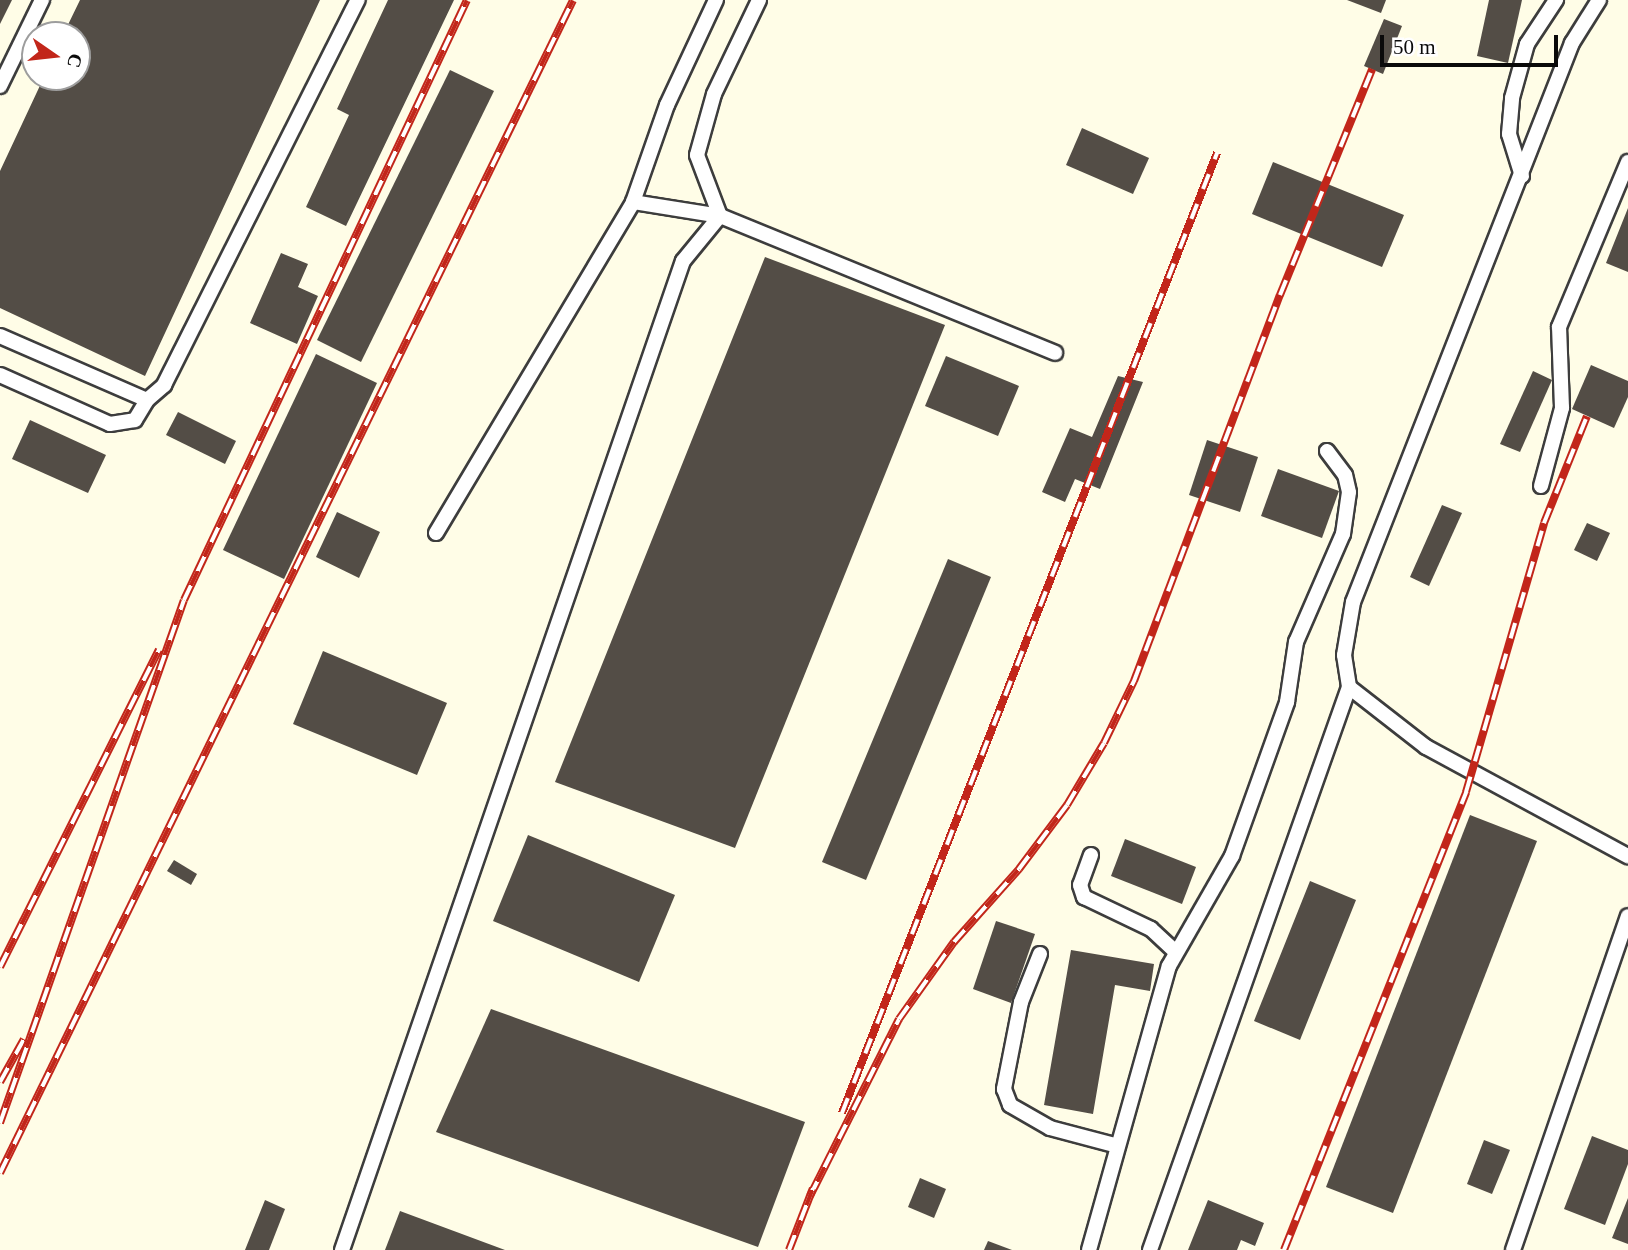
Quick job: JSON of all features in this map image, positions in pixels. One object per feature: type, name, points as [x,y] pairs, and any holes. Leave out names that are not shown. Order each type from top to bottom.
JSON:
[{"type":"lane","points":[[0,86],[42,0]]},
{"type":"lane","points":[[0,375],[110,424],[135,421],[147,400],[175,370],[358,0]]},
{"type":"lane","points":[[436,533],[633,202],[667,105],[716,0]]},
{"type":"lane","points":[[720,216],[697,155],[714,94],[759,0]]},
{"type":"lane","points":[[1522,176],[1509,134],[1512,98],[1527,44],[1556,0]]},
{"type":"lane","points":[[1150,1250],[1349,687],[1344,655],[1353,602],[1572,43],[1599,0]]},
{"type":"lane","points":[[1541,486],[1562,408],[1559,327],[1628,162]]},
{"type":"lane","points":[[633,202],[720,216],[1055,353]]},
{"type":"lane","points":[[342,1250],[684,261],[720,216]]},
{"type":"lane","points":[[0,336],[147,400]]},
{"type":"lane","points":[[1089,1250],[1177,952],[1232,856],[1287,702],[1300,630],[1343,534],[1349,492],[1345,475],[1326,451]]},
{"type":"lane","points":[[1349,687],[1426,747],[1628,856]]},
{"type":"lane","points":[[1091,855],[1080,885],[1084,897],[1151,929],[1177,952]]},
{"type":"lane","points":[[1513,1250],[1628,916]]},
{"type":"lane","points":[[1040,954],[1020,1002],[1004,1089],[1010,1105],[1050,1128],[1118,1146]]},
{"type":"building","points":[[0,0],[12,0],[0,24]]},
{"type":"building","points":[[80,0],[320,0],[145,376],[0,308],[0,171],[37,91],[91,91],[91,21],[70,21]]},
{"type":"building","points":[[388,0],[454,0],[346,226],[306,207],[349,115],[337,109]]},
{"type":"building","points":[[1347,0],[1386,0],[1381,13]]},
{"type":"building","points":[[1489,0],[1522,0],[1508,63],[1477,56]]},
{"type":"building","points":[[1384,19],[1402,26],[1383,74],[1364,66]]},
{"type":"building","points":[[450,70],[494,91],[361,362],[317,340]]},
{"type":"building","points":[[1082,128],[1149,158],[1133,194],[1066,165]]},
{"type":"building","points":[[1273,162],[1404,215],[1382,267],[1252,214]]},
{"type":"building","points":[[1628,208],[1628,272],[1606,263]]},
{"type":"building","points":[[281,253],[308,264],[298,287],[318,296],[297,344],[250,323]]},
{"type":"building","points":[[765,257],[945,325],[735,848],[555,782]]},
{"type":"building","points":[[316,354],[377,383],[284,579],[223,550]]},
{"type":"building","points":[[946,356],[1019,386],[998,436],[925,406]]},
{"type":"building","points":[[1591,365],[1628,381],[1628,397],[1614,428],[1572,409]]},
{"type":"building","points":[[1533,371],[1552,380],[1520,452],[1500,444]]},
{"type":"building","points":[[1118,376],[1143,382],[1100,489],[1075,479],[1065,502],[1042,492],[1070,428],[1092,437]]},
{"type":"building","points":[[178,412],[236,441],[225,464],[166,435]]},
{"type":"building","points":[[30,420],[106,455],[88,493],[12,459]]},
{"type":"building","points":[[1207,440],[1258,457],[1240,512],[1189,495]]},
{"type":"building","points":[[1278,469],[1339,491],[1322,538],[1261,516]]},
{"type":"building","points":[[1442,505],[1462,513],[1429,586],[1410,577]]},
{"type":"building","points":[[337,512],[380,532],[359,578],[316,557]]},
{"type":"building","points":[[1587,523],[1610,533],[1597,561],[1574,550]]},
{"type":"building","points":[[948,559],[991,577],[866,880],[822,862]]},
{"type":"building","points":[[323,651],[447,703],[417,775],[293,724]]},
{"type":"building","points":[[1470,815],[1537,841],[1393,1213],[1326,1187]]},
{"type":"building","points":[[528,835],[675,895],[639,982],[493,921]]},
{"type":"building","points":[[1125,839],[1196,867],[1182,904],[1111,876]]},
{"type":"building","points":[[174,860],[197,874],[191,885],[167,871]]},
{"type":"building","points":[[1310,881],[1356,900],[1300,1040],[1254,1021]]},
{"type":"building","points":[[996,921],[1035,934],[1011,1003],[973,989]]},
{"type":"building","points":[[1071,950],[1154,964],[1150,991],[1115,985],[1093,1114],[1044,1105]]},
{"type":"building","points":[[491,1009],[805,1122],[758,1247],[436,1132]]},
{"type":"building","points":[[1592,1136],[1628,1150],[1628,1164],[1605,1225],[1564,1209]]},
{"type":"building","points":[[1484,1140],[1510,1150],[1492,1194],[1467,1184]]},
{"type":"building","points":[[920,1178],[946,1189],[934,1218],[908,1207]]},
{"type":"building","points":[[1628,1198],[1628,1244],[1612,1238]]},
{"type":"building","points":[[265,1200],[285,1209],[269,1250],[245,1250]]},
{"type":"building","points":[[1208,1200],[1264,1223],[1255,1246],[1241,1240],[1237,1250],[1188,1250]]},
{"type":"building","points":[[400,1211],[505,1250],[385,1250]]},
{"type":"building","points":[[988,1241],[1012,1250],[984,1250]]},
{"type":"railway","points":[[0,1123],[184,600],[467,0]]},
{"type":"railway","points":[[0,1173],[573,0]]},
{"type":"railway","points":[[810,1196],[899,1019],[954,942],[1019,869],[1067,805],[1104,743],[1134,681],[1280,295],[1372,69]]},
{"type":"railway","points":[[842,1113],[1217,153]]},
{"type":"railway","points":[[1284,1250],[1466,792],[1544,523],[1587,416]]},
{"type":"railway","points":[[0,967],[159,650]]},
{"type":"railway","points":[[0,1082],[24,1039]]},
{"type":"railway","points":[[789,1250],[813,1188]]}]
